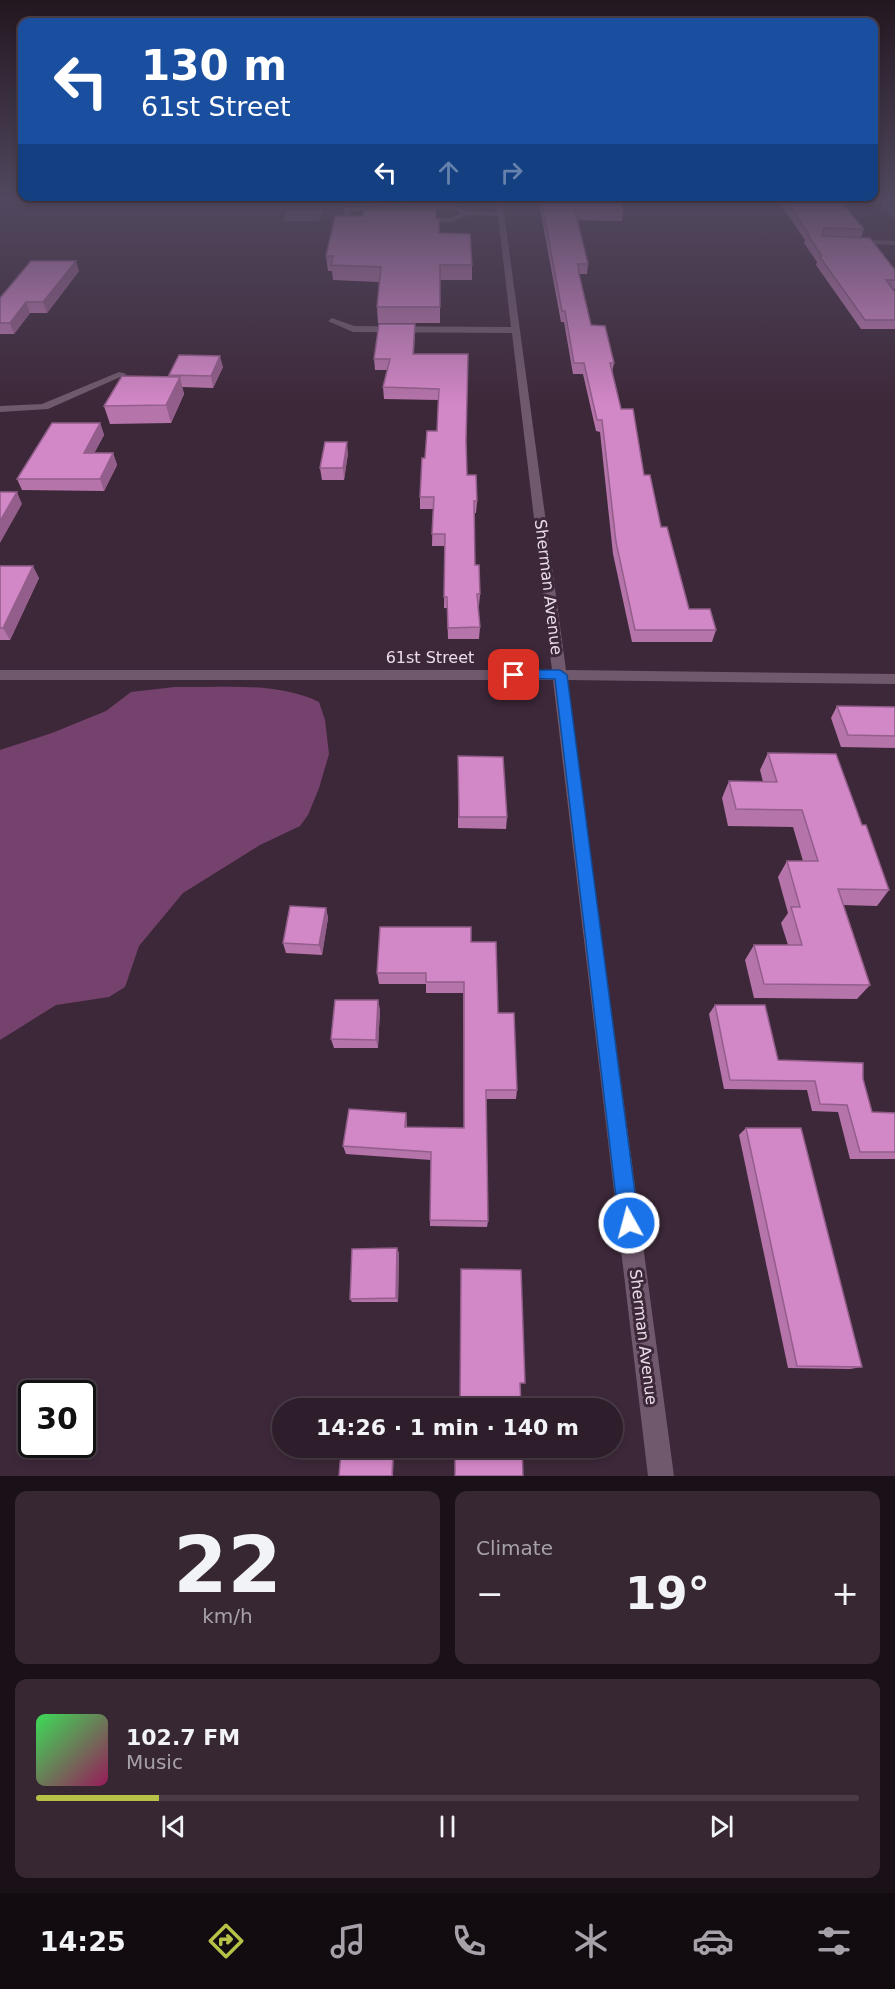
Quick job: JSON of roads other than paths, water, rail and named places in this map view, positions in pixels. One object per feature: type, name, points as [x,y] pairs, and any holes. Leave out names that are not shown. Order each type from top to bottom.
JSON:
[{"type":"street","name":"Sherman Avenue","points":[[508,267],[661,1476]]},
{"type":"street","points":[[332,321],[353,330],[516,330]]},
{"type":"street","points":[[0,409],[44,407],[122,374]]},
{"type":"street","name":"61st Street","points":[[0,675],[560,675],[895,679]]}]
